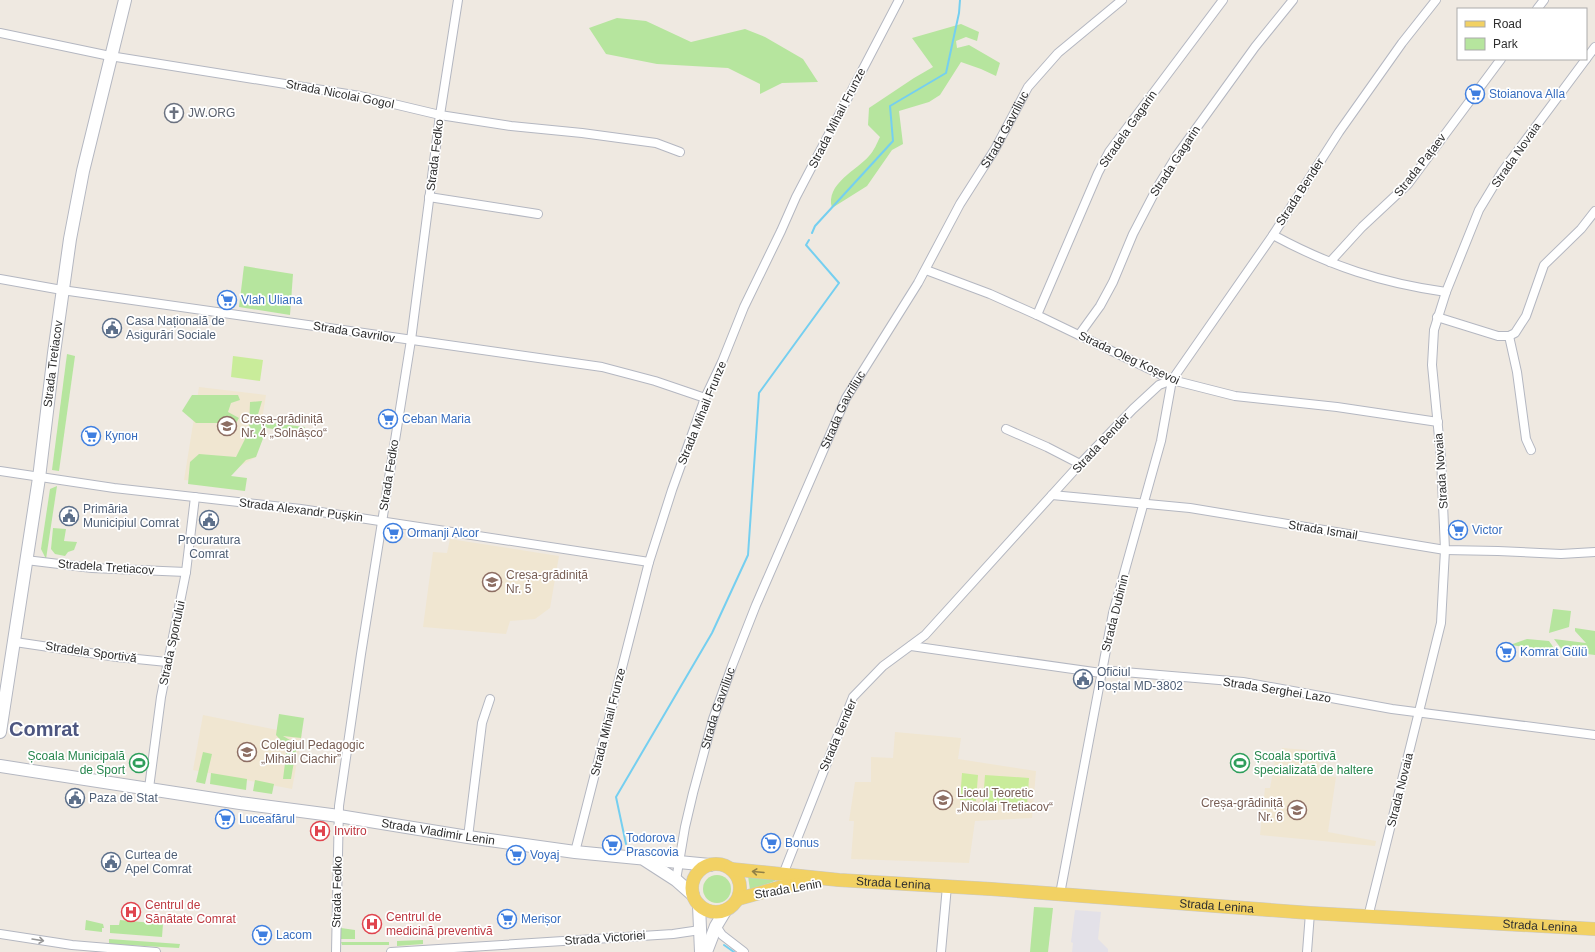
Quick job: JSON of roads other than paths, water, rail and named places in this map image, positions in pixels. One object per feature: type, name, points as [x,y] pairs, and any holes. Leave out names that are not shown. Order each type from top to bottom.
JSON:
[{"type":"main road","points":[[731,870],[740,883],[738,899],[725,911],[711,912],[696,900],[694,880],[703,868],[710,865],[725,866],[731,870],[782,881]]},
{"type":"main road","name":"Strada Lenina","points":[[782,881],[839,880],[947,886],[1368,917],[1595,929]]},
{"type":"main road","name":"Strada Lenin","points":[[738,899],[782,881]]},
{"type":"street","name":"Strada Tretiacov","points":[[0,732],[39,478],[62,290],[83,171],[110,56],[125,0]]},
{"type":"street","name":"Strada Fedko","points":[[336,952],[339,816],[361,654],[411,340],[440,115],[458,0]]},
{"type":"street","name":"Strada Mihail Frunze","points":[[575,852],[648,562],[705,398],[722,362],[744,307],[782,231],[796,197],[899,0]]},
{"type":"street","name":"Strada Gavriliuc","points":[[676,880],[685,827],[713,719],[756,605],[846,398],[926,270],[960,204],[995,149],[1028,87],[1058,53],[1122,0]]},
{"type":"street","name":"Stradela Gagarin","points":[[1037,315],[1098,173],[1109,152],[1223,0]]},
{"type":"street","name":"Strada Gagarin","points":[[1079,335],[1100,306],[1110,288],[1133,234],[1158,186],[1242,64],[1293,0]]},
{"type":"street","name":"Strada Bender","points":[[782,881],[853,697],[883,666],[910,646],[936,623],[1080,464],[1152,391],[1172,380],[1273,235],[1339,132],[1436,0]]},
{"type":"street","points":[[1538,8],[1544,0]]},
{"type":"street","name":"Strada Nicolai Gogol","points":[[0,33],[110,56],[360,96],[440,115],[511,126],[582,132],[656,144],[680,152]]},
{"type":"street","name":"Strada Novaia","points":[[1587,58],[1595,47]]},
{"type":"street","name":"Strada Pațaev","points":[[1330,262],[1362,227],[1408,184],[1500,60]]},
{"type":"street","name":"Strada Novaia","points":[[1368,917],[1441,623],[1445,550],[1432,343],[1437,317],[1479,210],[1492,188],[1585,60]]},
{"type":"street","points":[[429,197],[538,214]]},
{"type":"street","points":[[1437,317],[1498,336],[1509,336],[1515,333],[1526,316],[1544,265],[1581,229],[1595,211]]},
{"type":"street","points":[[1273,235],[1297,248],[1360,274],[1386,281],[1446,292]]},
{"type":"street","name":"Strada Oleg Koşevoi","points":[[926,270],[990,294],[1037,315],[1172,380],[1235,396],[1337,407],[1438,422]]},
{"type":"street","name":"Strada Gavrilov","points":[[0,279],[62,290],[602,367],[655,381],[705,398]]},
{"type":"street","points":[[1509,336],[1517,372],[1526,439],[1531,450]]},
{"type":"street","name":"Strada Dubinin","points":[[1060,894],[1113,612],[1145,503],[1161,441],[1172,380]]},
{"type":"street","points":[[1006,429],[1047,447],[1080,464]]},
{"type":"street","name":"Strada Alexandr Pușkin","points":[[0,471],[39,478],[195,498],[301,509],[648,562]]},
{"type":"street","name":"Strada Ismail","points":[[1052,495],[1145,503],[1244,517],[1445,550],[1498,550],[1561,554],[1595,552]]},
{"type":"street","name":"Strada Sportului","points":[[149,788],[167,662],[186,572],[195,498]]},
{"type":"street","name":"Stradela Tretiacov","points":[[26,560],[92,568],[186,572]]},
{"type":"street","name":"Stradela Sportivă","points":[[15,642],[117,657],[167,662]]},
{"type":"street","name":"Strada Serghei Lazo","points":[[910,646],[1101,673],[1112,671],[1243,682],[1392,709],[1595,736]]},
{"type":"street","points":[[468,837],[481,729],[490,699]]},
{"type":"street","name":"Strada Vladimir Lenin","points":[[0,766],[575,852],[710,865]]},
{"type":"street","points":[[643,858],[676,880],[696,900],[702,952]]},
{"type":"street","points":[[941,952],[947,886]]},
{"type":"street","points":[[706,952],[716,926],[725,911]]},
{"type":"street","points":[[1307,952],[1310,913]]},
{"type":"street","points":[[716,926],[722,935],[744,952]]},
{"type":"street","name":"Strada Victoriei","points":[[391,952],[673,934],[700,930]]},
{"type":"street","points":[[0,934],[72,946],[156,952]]},
{"type":"waterway","points":[[812,233],[815,226],[893,141],[890,106],[946,73],[959,13],[960,0]]},
{"type":"waterway","points":[[626,844],[616,797],[712,633],[748,555],[759,393],[839,283],[806,245],[809,240]]},
{"type":"waterway","points":[[724,945],[734,952]]},
{"type":"place","name":"Stoianova Alla","points":[[1475,94]]},
{"type":"place","name":"JW.ORG","points":[[174,113]]},
{"type":"place","name":"Vlah Uliana","points":[[227,300]]},
{"type":"place","name":"Casa Națională de Asigurări Sociale","points":[[112,328]]},
{"type":"place","name":"Ceban Maria","points":[[388,419]]},
{"type":"place","name":"Creșa-grădiniță Nr. 4 „Solnâșco“","points":[[227,426]]},
{"type":"place","name":"Купон","points":[[91,436]]},
{"type":"place","name":"Primăria Municipiul Comrat","points":[[69,516]]},
{"type":"place","name":"Procuratura Comrat","points":[[209,520]]},
{"type":"place","name":"Victor","points":[[1458,530]]},
{"type":"place","name":"Ormanji Alcor","points":[[393,533]]},
{"type":"place","name":"Creșa-grădiniță Nr. 5","points":[[492,582]]},
{"type":"place","name":"Komrat Gülü","points":[[1506,652]]},
{"type":"place","name":"Oficiul Poștal MD-3802","points":[[1083,679]]},
{"type":"place","name":"Colegiul Pedagogic „Mihail Ciachir”","points":[[247,752]]},
{"type":"place","name":"Școala Municipală de Sport","points":[[139,763]]},
{"type":"place","name":"Școala sportivă specializată de haltere","points":[[1240,763]]},
{"type":"place","name":"Paza de Stat","points":[[75,798]]},
{"type":"place","name":"Liceul Teoretic „Nicolai Tretiacov“","points":[[943,800]]},
{"type":"place","name":"Creșa-grădiniță Nr. 6","points":[[1297,810]]},
{"type":"place","name":"Luceafărul","points":[[225,819]]},
{"type":"place","name":"Invitro","points":[[320,831]]},
{"type":"place","name":"Bonus","points":[[771,843]]},
{"type":"place","name":"Todorova Prascovia","points":[[612,845]]},
{"type":"place","name":"Voyaj","points":[[516,855]]},
{"type":"place","name":"Curtea de Apel Comrat","points":[[111,862]]},
{"type":"place","name":"Centrul de Sănătate Comrat","points":[[131,912]]},
{"type":"place","name":"Merișor","points":[[507,919]]},
{"type":"place","name":"Centrul de medicină preventivă","points":[[372,924]]},
{"type":"place","name":"Lacom","points":[[262,935]]},
{"type":"district","name":"Comrat","points":[[44,729]]}]
